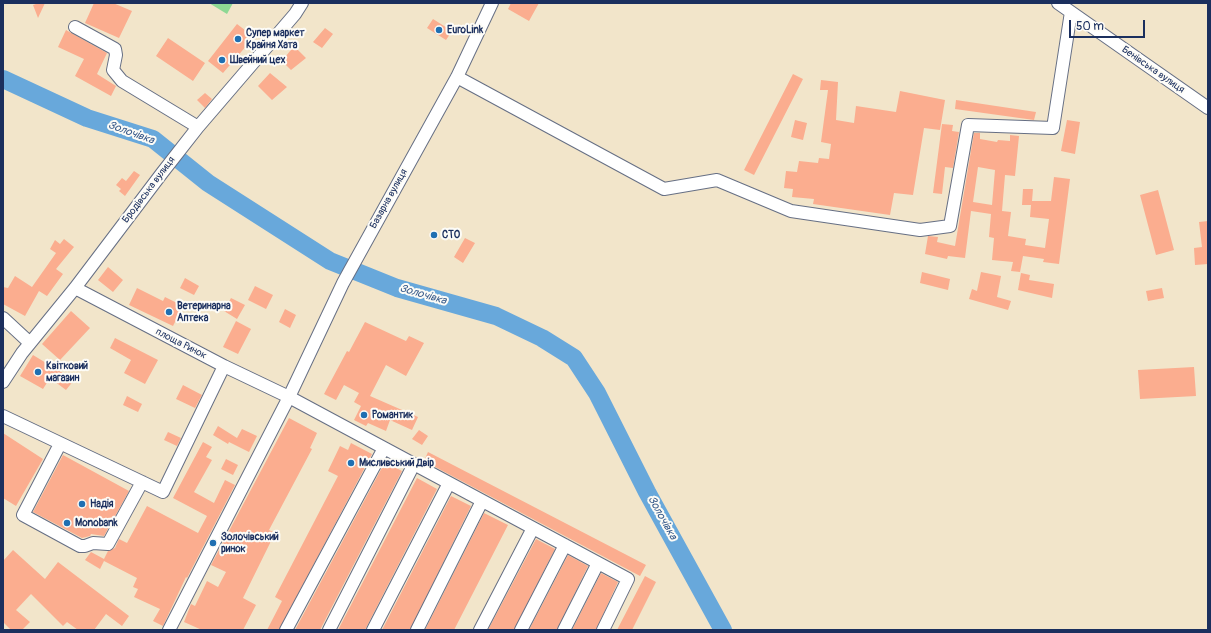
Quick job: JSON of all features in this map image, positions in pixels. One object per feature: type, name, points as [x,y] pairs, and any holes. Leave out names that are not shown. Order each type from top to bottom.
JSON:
[{"type":"street","name":"Бродівська вулиця","points":[[3,382],[30,343],[195,130],[295,14],[302,3]]},
{"type":"street","name":"Базарна вулиця","points":[[169,630],[289,397],[343,283],[457,77],[492,3]]},
{"type":"street","name":"Бенівська вулиця","points":[[1058,3],[1208,108]]},
{"type":"street","points":[[457,77],[664,189],[717,180],[791,210],[920,230],[950,226],[968,126],[1053,128],[1071,12]]},
{"type":"street","points":[[75,27],[115,49],[116,55],[113,70],[122,80],[195,130]]},
{"type":"street","name":"площа Ринок","points":[[74,288],[224,366],[289,397],[628,579],[603,630]]},
{"type":"street","points":[[3,318],[30,343]]},
{"type":"street","points":[[3,416],[163,492],[224,366]]},
{"type":"street","points":[[60,444],[23,515],[80,546],[93,543],[104,546],[108,544],[142,482]]},
{"type":"street","points":[[286,630],[384,448]]},
{"type":"street","points":[[329,630],[414,464]]},
{"type":"street","points":[[373,630],[449,483]]},
{"type":"street","points":[[417,630],[482,501]]},
{"type":"street","points":[[480,630],[533,528]]},
{"type":"street","points":[[521,630],[565,545]]},
{"type":"street","points":[[564,630],[598,563]]},
{"type":"green space","points":[[209,3],[233,3],[227,14]]},
{"type":"building","points":[[45,3],[38,18],[33,5]]},
{"type":"building","points":[[94,3],[113,3],[132,11],[119,38],[85,23]]},
{"type":"building","points":[[511,3],[539,3],[529,21],[508,9]]},
{"type":"building","name":"EuroLink","points":[[433,19],[452,31],[446,40],[427,28]]},
{"type":"building","points":[[237,24],[254,37],[223,73],[208,61]]},
{"type":"building","points":[[325,28],[333,34],[322,48],[313,42]]},
{"type":"building","points":[[66,30],[107,53],[97,74],[116,86],[111,96],[75,76],[84,59],[58,47]]},
{"type":"building","points":[[168,38],[205,63],[193,81],[156,56]]},
{"type":"building","points":[[294,46],[306,58],[291,70],[282,61]]},
{"type":"building","points":[[270,73],[287,87],[272,100],[258,86]]},
{"type":"building","points":[[793,74],[803,79],[754,175],[744,170]]},
{"type":"building","points":[[821,80],[838,82],[836,120],[854,123],[856,106],[896,112],[900,91],[945,100],[940,130],[924,128],[913,195],[894,193],[890,215],[813,204],[814,199],[792,197],[793,189],[784,188],[786,171],[797,172],[799,161],[818,163],[819,158],[829,159],[831,144],[821,142],[828,90],[820,90]]},
{"type":"building","points":[[205,93],[212,99],[205,108],[197,100]]},
{"type":"building","points":[[956,100],[1036,112],[1034,120],[955,109]]},
{"type":"building","points":[[795,120],[807,123],[803,140],[791,137]]},
{"type":"building","points":[[1067,120],[1080,122],[1075,154],[1061,151]]},
{"type":"building","points":[[942,124],[953,125],[952,131],[959,132],[953,168],[945,167],[942,194],[933,193]]},
{"type":"building","points":[[974,133],[980,133],[980,139],[997,142],[998,140],[1010,141],[1010,135],[1019,136],[1015,176],[1005,175],[1002,211],[1011,212],[1008,236],[1026,239],[1025,245],[1045,248],[1049,219],[1030,217],[1031,205],[1022,205],[1023,189],[1033,189],[1032,201],[1051,201],[1054,177],[1070,179],[1059,264],[1043,262],[1044,259],[1023,256],[1020,272],[1011,271],[1013,262],[992,260],[994,238],[989,237],[991,214],[971,211],[965,258],[948,256],[947,259],[925,254],[928,236],[938,237],[937,242],[955,246]],"holes":[[[978,167],[995,170],[992,205],[973,202]]]},
{"type":"building","points":[[134,171],[140,175],[125,196],[119,191],[121,189],[116,185],[122,178],[126,181]]},
{"type":"building","points":[[1158,190],[1174,250],[1156,255],[1140,195]]},
{"type":"building","points":[[1208,221],[1208,264],[1195,265],[1194,248],[1202,247],[1199,222]]},
{"type":"building","points":[[465,238],[475,243],[463,263],[454,257]]},
{"type":"building","points":[[64,239],[74,247],[56,269],[63,274],[47,296],[39,291],[25,316],[3,304],[3,287],[8,288],[15,276],[32,287],[56,253],[50,249],[55,240],[60,244]]},
{"type":"building","points":[[108,267],[123,280],[113,292],[98,280]]},
{"type":"building","points":[[922,272],[950,279],[948,290],[920,283]]},
{"type":"building","points":[[981,272],[1001,276],[997,297],[1011,301],[1008,310],[969,299],[972,289],[977,291]]},
{"type":"building","points":[[1021,273],[1030,275],[1029,280],[1054,284],[1052,298],[1018,290]]},
{"type":"building","points":[[185,278],[199,286],[194,295],[180,288]]},
{"type":"building","points":[[255,286],[273,295],[266,309],[248,300]]},
{"type":"building","points":[[137,288],[163,301],[165,297],[183,306],[173,326],[129,305]]},
{"type":"building","points":[[1162,288],[1164,298],[1148,301],[1146,291]]},
{"type":"building","points":[[231,298],[245,305],[237,319],[224,311]]},
{"type":"building","points":[[285,309],[296,315],[290,328],[279,322]]},
{"type":"building","points":[[71,311],[90,328],[60,360],[42,344]]},
{"type":"building","points":[[236,321],[251,329],[238,354],[223,347]]},
{"type":"building","points":[[365,322],[406,341],[409,336],[424,343],[406,376],[386,365],[370,396],[418,417],[412,430],[390,420],[386,431],[368,423],[366,426],[354,420],[361,406],[354,402],[359,393],[344,385],[336,400],[324,394],[347,351],[349,352]]},
{"type":"building","points":[[115,338],[158,360],[145,384],[124,373],[131,360],[110,348]]},
{"type":"building","name":"Квітковий магазин","points":[[33,355],[74,380],[66,390],[50,378],[43,389],[20,376]]},
{"type":"building","points":[[1194,367],[1196,396],[1140,399],[1138,370]]},
{"type":"building","points":[[183,385],[202,395],[195,408],[176,399]]},
{"type":"building","points":[[127,396],[142,404],[138,412],[123,405]]},
{"type":"building","points":[[289,418],[317,433],[310,448],[312,449],[269,530],[275,533],[243,598],[256,605],[243,630],[202,630],[184,622],[191,604],[195,606],[207,581],[218,587],[226,572],[211,565]]},
{"type":"building","points":[[218,426],[237,438],[242,429],[257,436],[249,452],[229,442],[228,444],[213,435]]},
{"type":"building","points":[[419,430],[428,436],[422,445],[412,439]]},
{"type":"building","points":[[168,432],[181,438],[177,446],[164,440]]},
{"type":"building","points":[[3,433],[43,459],[16,506],[3,498]]},
{"type":"building","points":[[203,442],[212,447],[206,457],[212,460],[194,492],[214,503],[225,480],[235,485],[187,578],[186,577],[163,626],[153,621],[160,609],[134,597],[138,589],[133,587],[137,578],[104,561],[100,569],[85,560],[91,552],[104,559],[108,551],[115,548],[119,539],[127,543],[147,506],[198,533],[207,516],[173,498]]},
{"type":"building","points":[[351,443],[372,454],[279,630],[267,630],[282,601],[275,597],[338,476],[328,471],[340,446],[348,450]]},
{"type":"building","points":[[428,452],[646,565],[640,576],[424,461]]},
{"type":"building","name":"Надія","points":[[63,455],[129,491],[104,536],[91,534],[90,536],[82,538],[33,512]]},
{"type":"building","points":[[226,459],[238,465],[233,475],[221,469]]},
{"type":"building","points":[[385,462],[402,471],[320,630],[295,630]]},
{"type":"building","points":[[417,478],[437,489],[365,630],[338,630]]},
{"type":"building","points":[[451,496],[471,506],[410,630],[382,630]]},
{"type":"building","points":[[484,513],[508,525],[454,630],[425,630]]},
{"type":"building","points":[[536,539],[555,549],[514,630],[488,630]]},
{"type":"building","points":[[13,550],[45,579],[58,562],[129,616],[122,626],[106,614],[94,630],[78,630],[67,622],[63,626],[31,594],[16,610],[30,622],[22,630],[11,630],[3,622],[3,561]]},
{"type":"building","points":[[568,555],[588,566],[557,630],[529,630]]},
{"type":"building","points":[[601,573],[618,582],[596,630],[572,630]]},
{"type":"building","points":[[645,576],[656,582],[632,630],[617,630]]},
{"type":"waterway","name":"Золочівка","points":[[3,79],[87,118],[153,139],[208,183],[330,261],[397,288],[496,316],[542,338],[574,358],[597,393],[647,492],[723,630]]},
{"type":"place","name":"EuroLink","points":[[439,30]]},
{"type":"place","name":"Супер маркет Крайня Хата","points":[[238,39]]},
{"type":"place","name":"Швейний цех","points":[[222,60]]},
{"type":"place","name":"СТО","points":[[434,235]]},
{"type":"place","name":"Ветеринарна Аптека","points":[[169,312]]},
{"type":"place","name":"Квітковий магазин","points":[[38,372]]},
{"type":"place","name":"Романтик","points":[[364,415]]},
{"type":"place","name":"Мисливський Двір","points":[[351,463]]},
{"type":"place","name":"Надія","points":[[82,504]]},
{"type":"place","name":"Monobank","points":[[67,523]]},
{"type":"place","name":"Золочівський ринок","points":[[213,543]]}]
